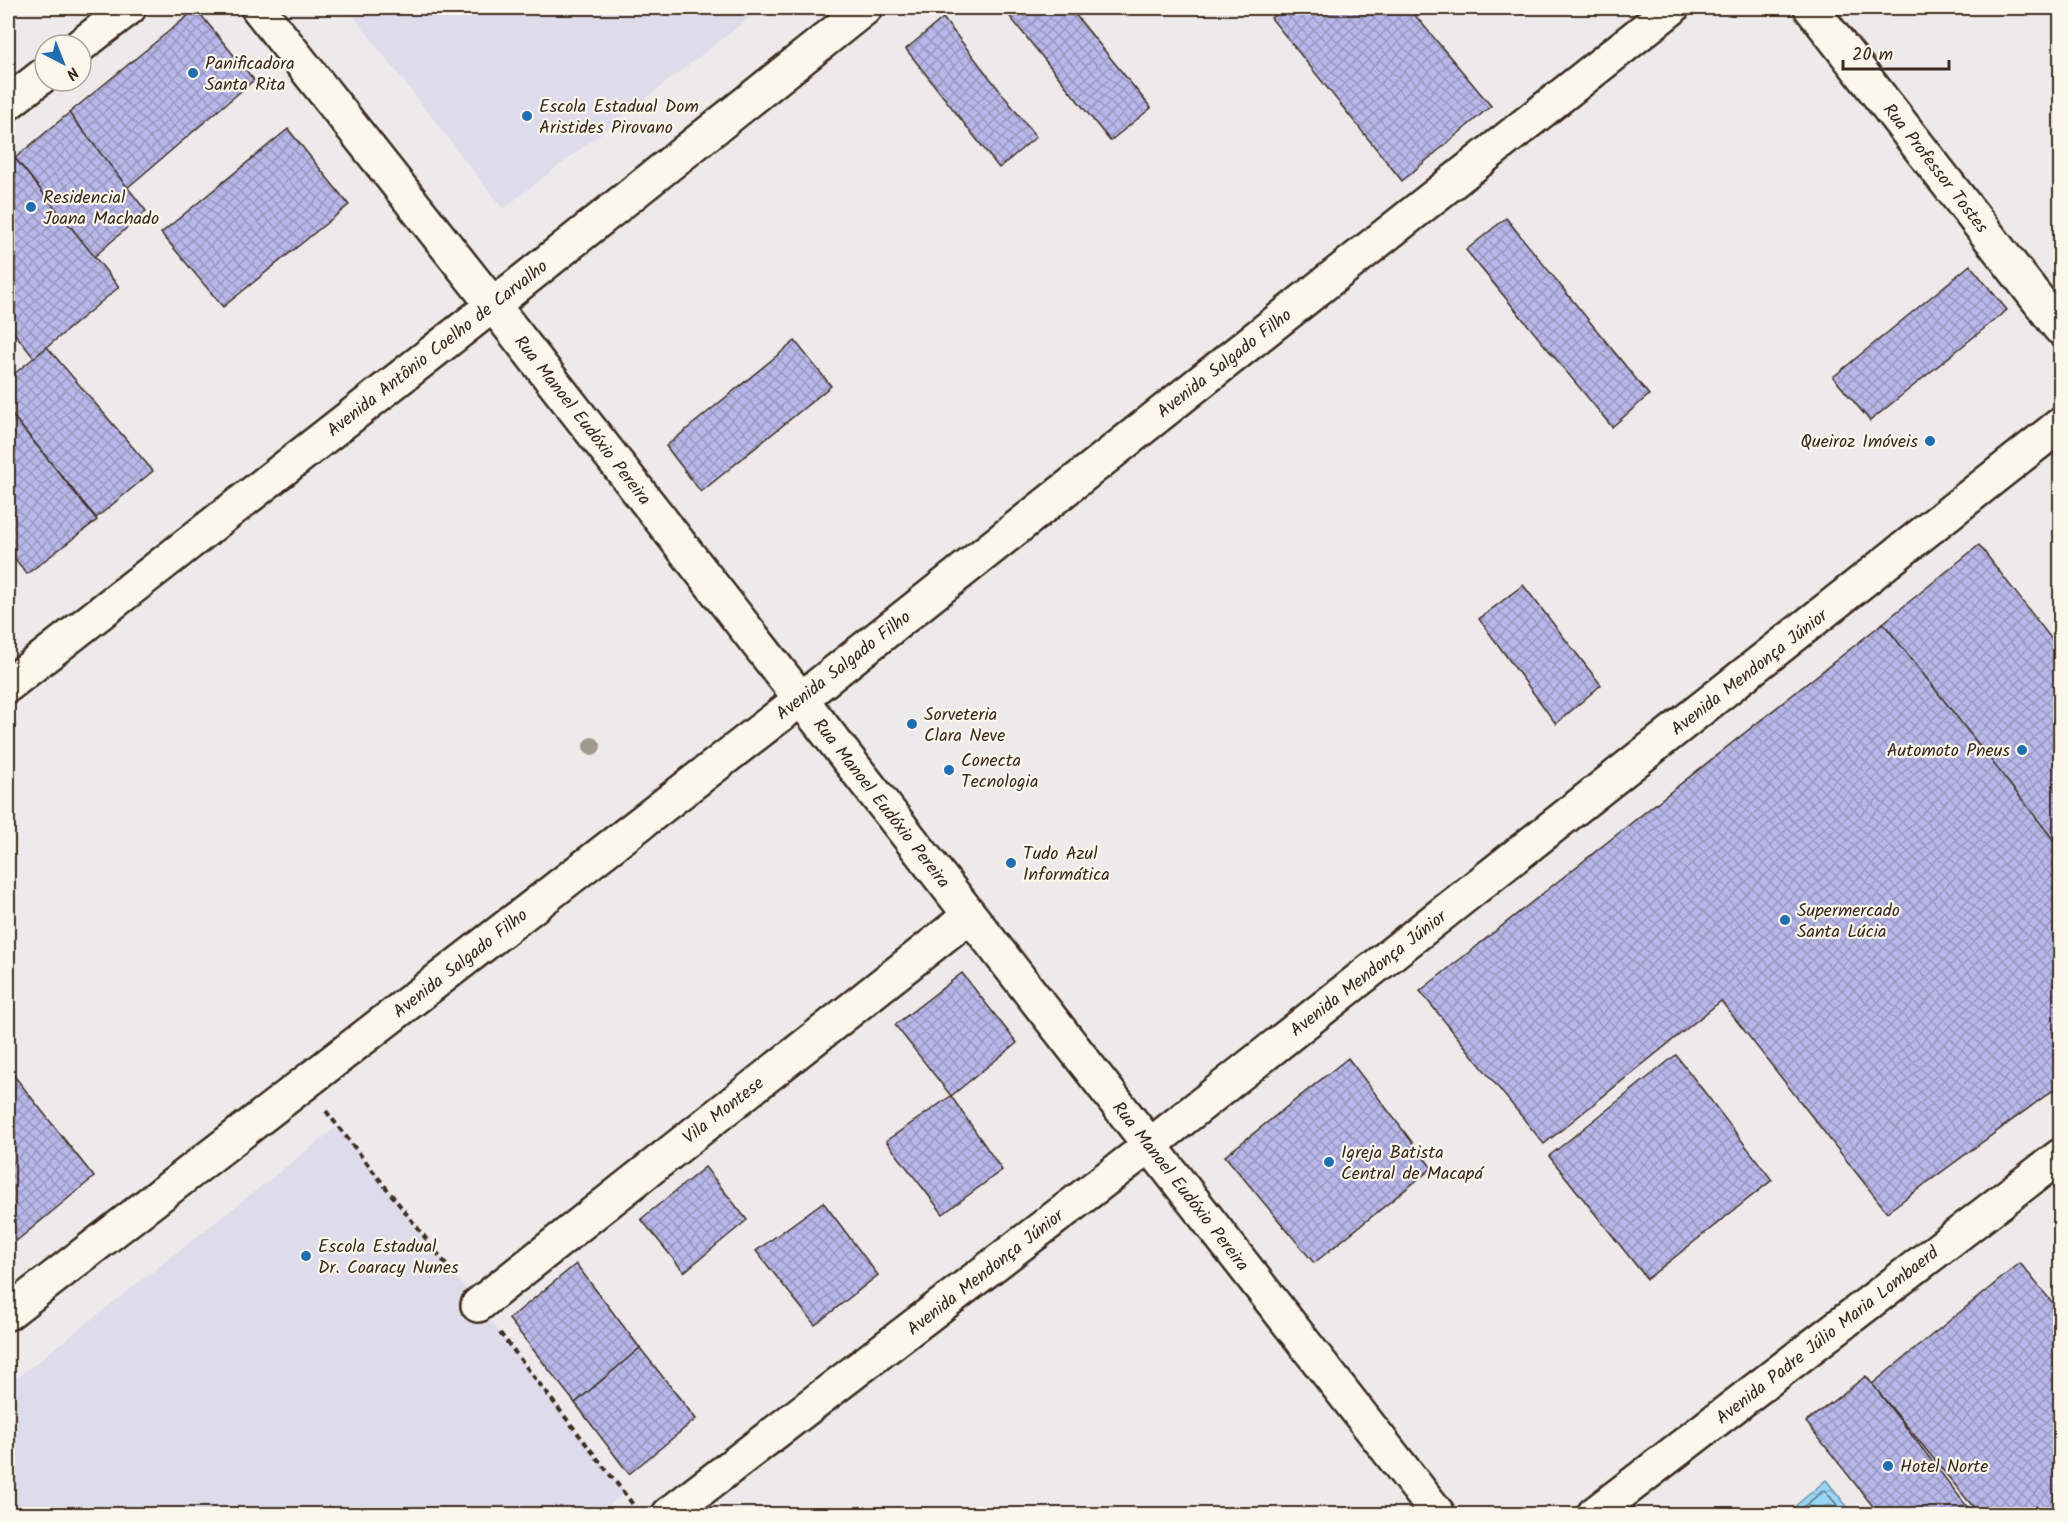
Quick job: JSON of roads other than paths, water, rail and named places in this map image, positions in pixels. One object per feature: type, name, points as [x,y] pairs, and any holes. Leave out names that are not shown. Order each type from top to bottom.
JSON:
[{"type":"street","points":[[93,36],[129,8]]},
{"type":"street","name":"Rua Manoel Eudóxio Pereira","points":[[258,8],[493,305],[1438,1515]]},
{"type":"street","name":"Avenida Antônio Coelho de Carvalho","points":[[8,685],[493,305],[865,8]]},
{"type":"street","name":"Avenida Salgado Filho","points":[[8,1313],[801,699],[1672,8]]},
{"type":"street","name":"Rua Professor Tostes","points":[[1811,8],[2061,328]]},
{"type":"street","points":[[8,103],[33,83]]},
{"type":"street","name":"Avenida Mendonça Júnior","points":[[669,1515],[1149,1146],[2061,425]]},
{"type":"street","name":"Vila Montese","points":[[478,1305],[969,916]]},
{"type":"street","name":"Avenida Padre Júlio Maria Lombaerd","points":[[1594,1515],[2061,1156]]},
{"type":"water","points":[[1826,1480],[1853,1514],[1786,1514]]},
{"type":"place","name":"Panificadora Santa Rita","points":[[193,73]]},
{"type":"place","name":"Escola Estadual Dom Aristides Pirovano","points":[[527,116]]},
{"type":"place","name":"Residencial Joana Machado","points":[[31,207]]},
{"type":"place","name":"Queiroz Imóveis","points":[[1930,441]]},
{"type":"place","name":"Sorveteria Clara Neve","points":[[912,724]]},
{"type":"place","name":"Automoto Pneus","points":[[2022,750]]},
{"type":"place","name":"Conecta Tecnologia","points":[[949,770]]},
{"type":"place","name":"Tudo Azul Informática","points":[[1011,863]]},
{"type":"place","name":"Supermercado Santa Lúcia","points":[[1785,920]]},
{"type":"place","name":"Igreja Batista Central de Macapá","points":[[1329,1162]]},
{"type":"place","name":"Escola Estadual Dr. Coaracy Nunes","points":[[306,1256]]},
{"type":"place","name":"Hotel Norte","points":[[1888,1466]]}]
